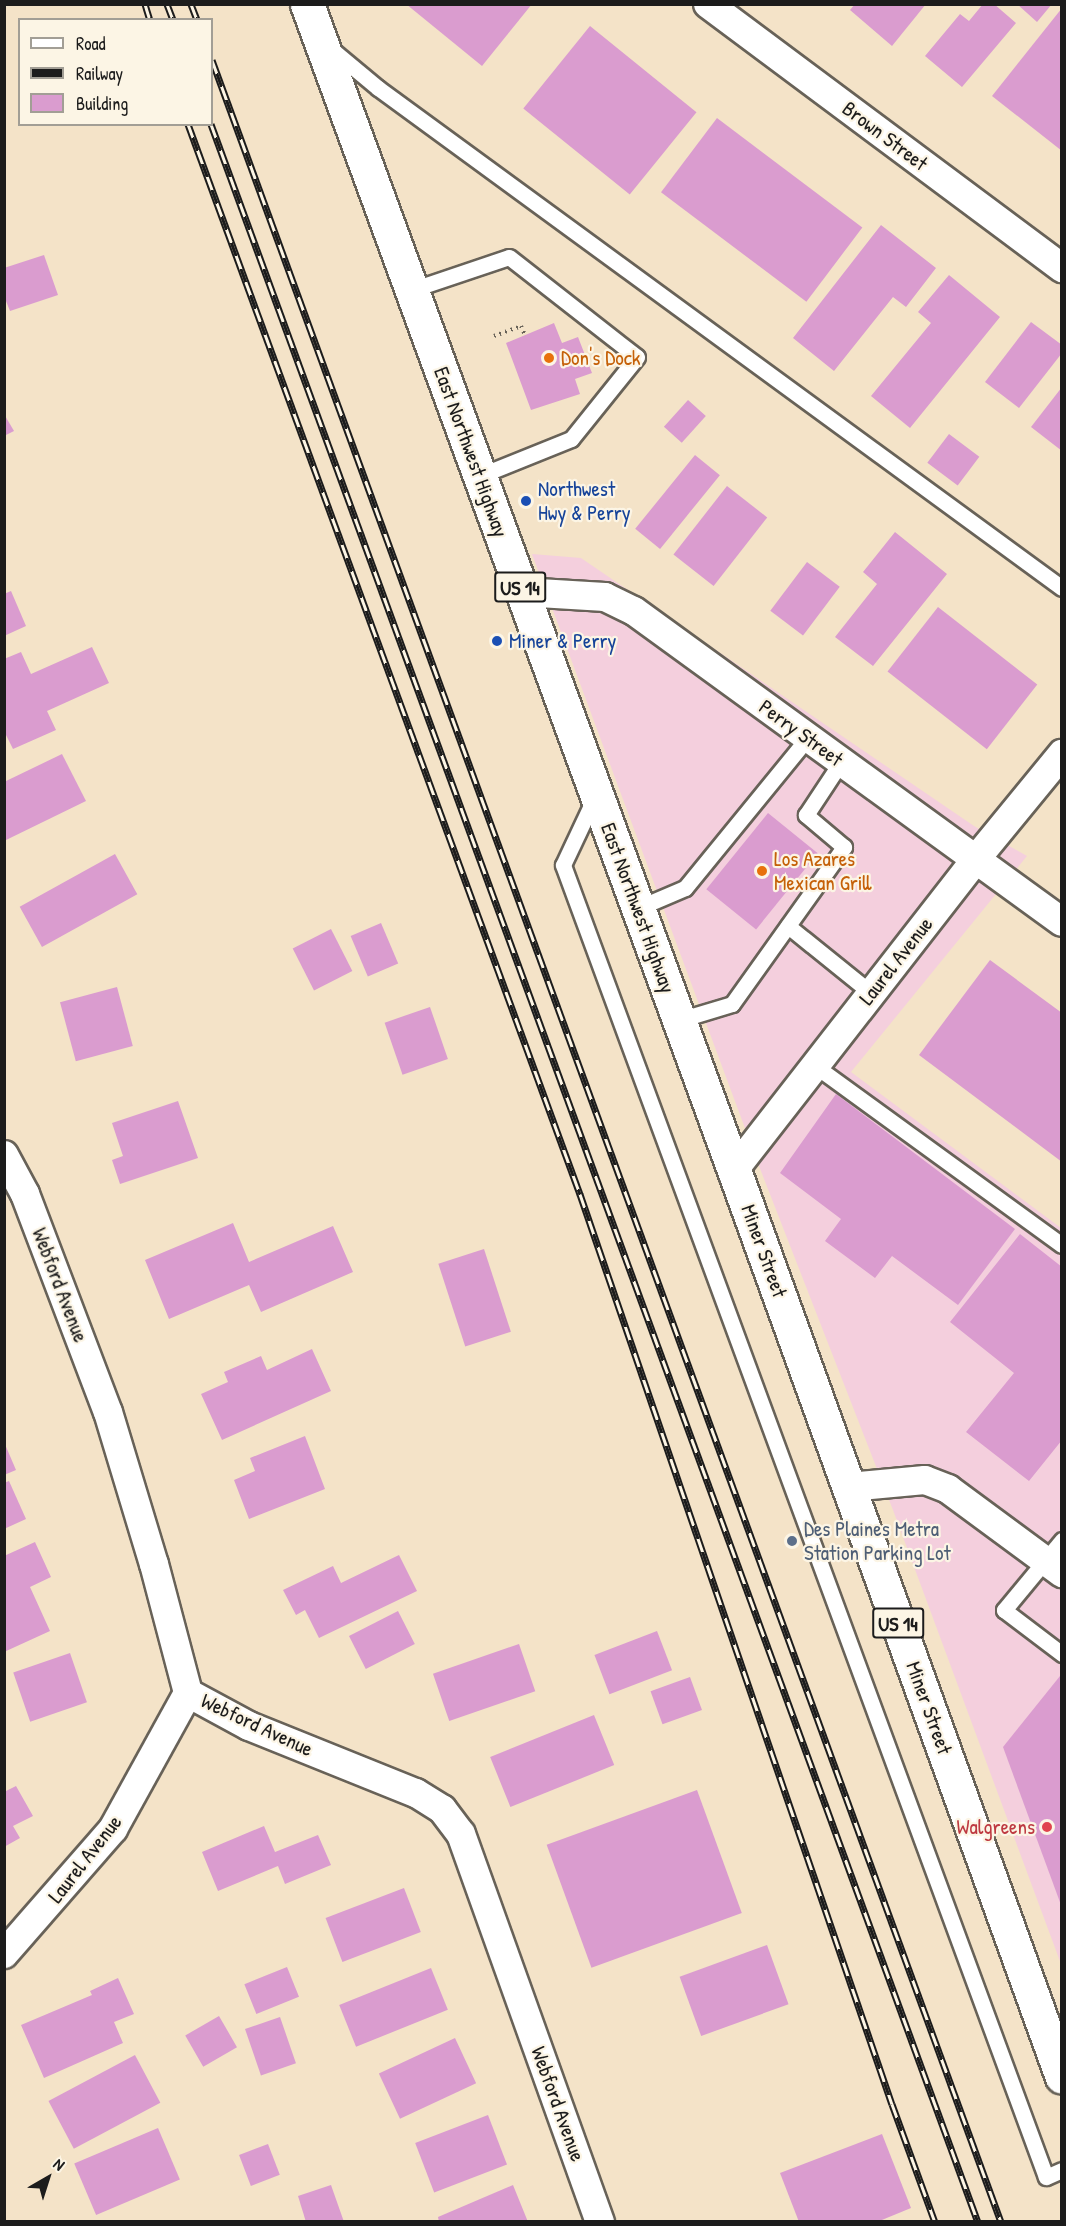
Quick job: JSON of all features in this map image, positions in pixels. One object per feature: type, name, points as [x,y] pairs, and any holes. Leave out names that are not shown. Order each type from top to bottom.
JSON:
[{"type":"main road","name":"East Northwest Highway","points":[[307,4],[734,1170]]},
{"type":"main road","name":"Miner Street","points":[[734,1170],[1062,2077]]},
{"type":"street","name":"Brown Street","points":[[708,4],[1062,268]]},
{"type":"street","name":"Perry Street","points":[[522,592],[605,597],[634,611],[1062,922]]},
{"type":"street","name":"Laurel Avenue","points":[[734,1170],[976,859],[1062,754]]},
{"type":"street","name":"Webford Avenue","points":[[4,1155],[25,1194],[108,1412],[154,1564],[188,1693],[249,1726],[416,1793],[442,1809],[461,1834],[600,2222]]},
{"type":"street","points":[[849,1487],[925,1480],[948,1489],[1056,1558]]},
{"type":"street","name":"Laurel Avenue","points":[[4,1954],[113,1829],[188,1693]]},
{"type":"lane","points":[[319,39],[378,88],[1062,588]]},
{"type":"lane","points":[[411,290],[508,257],[637,357],[571,439],[479,476]]},
{"type":"lane","points":[[638,908],[685,888],[808,737]]},
{"type":"lane","points":[[679,1020],[732,1004],[844,847],[806,815],[841,762]]},
{"type":"lane","points":[[596,794],[563,865],[1046,2177],[1062,2170]]},
{"type":"lane","points":[[788,926],[871,993]]},
{"type":"lane","points":[[814,1065],[1062,1245]]},
{"type":"lane","points":[[1056,1558],[1004,1610],[1062,1654]]},
{"type":"path","points":[[494,336],[522,326],[525,335]]},
{"type":"shaded area","points":[[532,554],[581,558],[974,826],[1027,856],[851,1072],[1061,1228],[1061,1964],[893,1510],[759,1166]]},
{"type":"building","points":[[406,4],[532,4],[482,66]]},
{"type":"building","points":[[855,4],[926,4],[892,46],[850,10]]},
{"type":"building","points":[[983,4],[994,4],[1016,23],[962,87],[925,56],[960,14],[969,21]]},
{"type":"building","points":[[1017,4],[1052,4],[1037,22]]},
{"type":"building","points":[[1062,8],[1062,151],[992,96]]},
{"type":"building","points":[[590,26],[696,112],[630,195],[523,108]]},
{"type":"building","points":[[717,118],[862,228],[806,302],[661,192]]},
{"type":"building","points":[[881,225],[936,268],[906,307],[893,297],[834,371],[793,338]]},
{"type":"building","points":[[44,255],[58,295],[10,311],[4,296],[4,268]]},
{"type":"building","points":[[949,275],[1000,317],[910,428],[871,396],[931,323],[918,312]]},
{"type":"building","points":[[1031,322],[1062,345],[1062,353],[1019,408],[985,382]]},
{"type":"building","name":"Don's Dock","points":[[554,323],[562,343],[578,337],[592,373],[575,379],[580,394],[531,410],[506,343]]},
{"type":"building","points":[[1062,387],[1062,451],[1031,427]]},
{"type":"building","points":[[688,400],[706,416],[682,443],[664,427]]},
{"type":"building","points":[[4,414],[14,431],[4,436]]},
{"type":"building","points":[[949,434],[979,457],[958,486],[927,463]]},
{"type":"building","points":[[695,455],[720,475],[660,549],[635,529]]},
{"type":"building","points":[[727,486],[767,517],[714,586],[673,555]]},
{"type":"building","points":[[895,532],[947,574],[873,666],[835,637],[877,584],[863,572]]},
{"type":"building","points":[[807,562],[840,587],[803,635],[770,611]]},
{"type":"building","points":[[11,591],[26,626],[4,636],[4,594]]},
{"type":"building","points":[[938,607],[1037,685],[987,749],[888,672]]},
{"type":"building","points":[[92,647],[109,683],[47,711],[56,730],[13,749],[4,731],[4,659],[21,652],[31,674]]},
{"type":"building","points":[[62,754],[86,801],[4,841],[4,782]]},
{"type":"building","name":"Los Azares Mexican Grill","points":[[768,813],[818,853],[756,929],[706,889]]},
{"type":"building","points":[[115,854],[137,894],[42,947],[20,907]]},
{"type":"building","points":[[381,923],[398,964],[368,976],[351,936]]},
{"type":"building","points":[[331,929],[352,971],[314,990],[293,949]]},
{"type":"building","points":[[990,960],[1062,1013],[1062,1162],[919,1055]]},
{"type":"building","points":[[117,987],[133,1046],[76,1061],[60,1002]]},
{"type":"building","points":[[430,1007],[448,1059],[403,1075],[385,1023]]},
{"type":"building","points":[[836,1094],[1015,1229],[958,1305],[892,1256],[875,1278],[825,1241],[841,1219],[780,1173]]},
{"type":"building","points":[[178,1101],[198,1158],[120,1184],[112,1160],[123,1156],[112,1123]]},
{"type":"building","points":[[233,1223],[249,1262],[333,1226],[353,1272],[261,1312],[249,1285],[169,1319],[145,1260]]},
{"type":"building","points":[[1020,1234],[1062,1267],[1062,1440],[1029,1481],[966,1432],[1014,1373],[950,1322]]},
{"type":"building","points":[[484,1249],[511,1332],[465,1347],[438,1264]]},
{"type":"building","points":[[312,1349],[331,1391],[222,1440],[201,1394],[228,1382],[224,1372],[261,1356],[267,1370]]},
{"type":"building","points":[[305,1436],[325,1489],[249,1519],[234,1480],[255,1471],[250,1458]]},
{"type":"building","points":[[4,1442],[16,1470],[4,1475]]},
{"type":"building","points":[[9,1481],[26,1519],[4,1529],[4,1483]]},
{"type":"building","points":[[35,1542],[51,1577],[30,1587],[50,1631],[4,1652],[4,1556]]},
{"type":"building","points":[[399,1555],[417,1591],[319,1638],[305,1610],[296,1615],[283,1590],[333,1566],[341,1583]]},
{"type":"building","points":[[398,1611],[415,1644],[366,1669],[349,1636]]},
{"type":"building","points":[[657,1631],[672,1670],[610,1694],[594,1655]]},
{"type":"building","points":[[519,1644],[535,1691],[449,1721],[433,1674]]},
{"type":"building","points":[[70,1653],[87,1702],[30,1722],[13,1673]]},
{"type":"building","name":"Walgreens","points":[[1060,1676],[1062,1677],[1061,1905],[1003,1747]]},
{"type":"building","points":[[690,1677],[702,1710],[663,1724],[651,1691]]},
{"type":"building","points":[[594,1715],[614,1765],[510,1807],[490,1757]]},
{"type":"building","points":[[16,1786],[33,1816],[13,1826],[20,1838],[4,1847],[4,1792]]},
{"type":"building","points":[[697,1790],[742,1913],[591,1968],[547,1845]]},
{"type":"building","points":[[264,1826],[275,1852],[318,1835],[331,1865],[285,1884],[278,1866],[218,1891],[202,1852]]},
{"type":"building","points":[[404,1888],[421,1932],[342,1962],[326,1918]]},
{"type":"building","points":[[767,1945],[789,2004],[701,2036],[680,1977]]},
{"type":"building","points":[[287,1967],[299,1997],[256,2014],[244,1984]]},
{"type":"building","points":[[431,1968],[448,2010],[356,2047],[339,2005]]},
{"type":"building","points":[[118,1978],[134,2014],[114,2022],[123,2043],[44,2078],[21,2025],[92,1995],[90,1991]]},
{"type":"building","points":[[219,2016],[237,2047],[203,2067],[185,2036]]},
{"type":"building","points":[[280,2017],[296,2063],[261,2075],[245,2029]]},
{"type":"building","points":[[455,2038],[476,2083],[400,2119],[379,2073]]},
{"type":"building","points":[[135,2055],[160,2103],[74,2149],[48,2101]]},
{"type":"building","points":[[488,2115],[507,2164],[434,2192],[415,2143]]},
{"type":"building","points":[[158,2128],[180,2180],[96,2215],[74,2164]]},
{"type":"building","points":[[882,2134],[911,2208],[877,2222],[799,2222],[780,2173]]},
{"type":"building","points":[[268,2144],[280,2175],[251,2186],[239,2155]]},
{"type":"building","points":[[331,2185],[344,2222],[306,2222],[298,2196]]},
{"type":"building","points":[[513,2185],[528,2222],[439,2222],[438,2217]]},
{"type":"railway","points":[[145,4],[149,18]]},
{"type":"railway","points":[[167,4],[172,18]]},
{"type":"railway","points":[[191,4],[196,18]]},
{"type":"railway","points":[[213,63],[1001,2222]]},
{"type":"railway","points":[[189,126],[580,1194],[892,2104],[935,2222]]},
{"type":"railway","points":[[212,126],[978,2222]]},
{"type":"place","name":"Don's Dock","points":[[549,358]]},
{"type":"place","name":"Northwest Hwy & Perry","points":[[526,501]]},
{"type":"place","name":"Miner & Perry","points":[[497,641]]},
{"type":"place","name":"Los Azares Mexican Grill","points":[[762,871]]},
{"type":"place","name":"Des Plaines Metra Station Parking Lot","points":[[792,1541]]},
{"type":"place","name":"Walgreens","points":[[1047,1827]]}]
